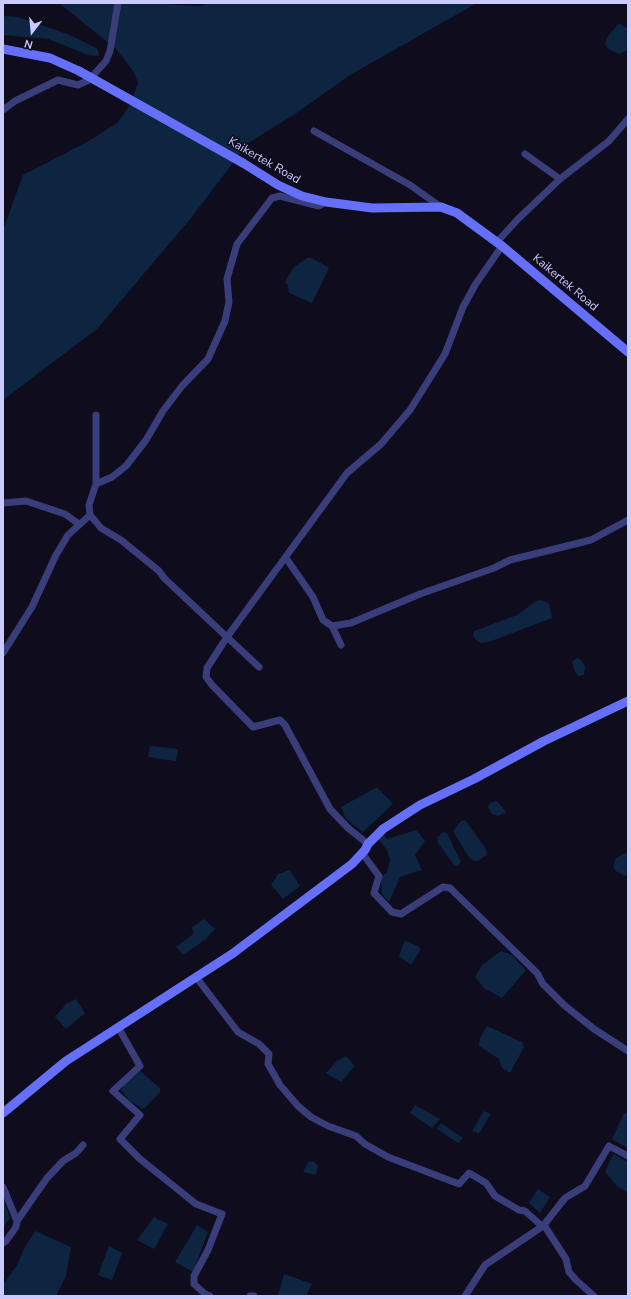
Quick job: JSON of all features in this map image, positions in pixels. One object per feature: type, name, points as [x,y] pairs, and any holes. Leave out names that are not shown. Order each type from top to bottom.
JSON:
[{"type":"main road","name":"Kaikertek Road","points":[[3,49],[50,58],[79,71],[243,163],[278,185],[302,196],[326,202],[372,208],[441,207],[457,213],[499,244],[628,352]]},
{"type":"main road","points":[[3,1113],[66,1061],[232,954],[352,864],[368,844],[383,830],[420,805],[474,779],[544,741],[628,701]]},
{"type":"street","points":[[3,110],[15,101],[58,80],[68,81],[78,85],[84,84],[106,61],[110,51],[118,3]]},
{"type":"street","points":[[368,844],[348,828],[330,809],[285,725],[280,720],[253,728],[212,685],[206,677],[207,668],[227,637],[347,473],[381,444],[410,410],[445,354],[464,307],[475,285],[499,244],[518,219],[560,179],[609,141],[628,119]]},
{"type":"street","points":[[314,131],[410,185],[441,207]]},
{"type":"street","points":[[525,154],[560,179]]},
{"type":"street","points":[[96,484],[112,477],[126,466],[146,440],[163,411],[182,386],[208,359],[225,321],[229,302],[227,279],[237,244],[272,198],[280,196],[319,206],[326,202]]},
{"type":"street","points":[[96,415],[96,484],[89,505],[90,515],[101,528],[121,540],[159,572],[169,584],[259,668]]},
{"type":"street","points":[[3,504],[26,501],[65,514],[79,524]]},
{"type":"street","points":[[3,653],[32,607],[56,555],[68,535],[90,515]]},
{"type":"street","points":[[332,626],[351,623],[420,594],[494,568],[510,560],[591,540],[628,520]]},
{"type":"street","points":[[286,558],[313,597],[325,622],[332,626],[341,645]]},
{"type":"street","points":[[362,853],[379,876],[374,892],[392,912],[401,914],[443,887],[450,888],[537,974],[543,984],[564,1005],[594,1029],[628,1051]]},
{"type":"street","points":[[196,977],[238,1032],[260,1044],[270,1054],[268,1064],[280,1085],[298,1106],[311,1117],[328,1126],[356,1136],[365,1144],[388,1157],[459,1184],[469,1173],[486,1183],[495,1196],[519,1210],[525,1211],[543,1226],[566,1259],[569,1272],[594,1296]]},
{"type":"street","points":[[118,1027],[140,1066],[114,1091],[140,1115],[120,1139],[140,1159],[196,1204],[222,1214],[208,1250],[194,1276],[194,1284],[205,1294],[210,1296]]},
{"type":"street","points":[[3,1243],[16,1227],[17,1221],[47,1178],[62,1162],[76,1154],[84,1145]]},
{"type":"street","points":[[465,1296],[486,1265],[543,1226],[565,1198],[585,1186],[609,1146],[628,1156]]},
{"type":"street","points":[[3,1187],[17,1221]]},
{"type":"water","points":[[59,3],[152,3],[199,6],[211,3],[477,3],[350,75],[295,114],[248,143],[191,218],[97,329],[3,400],[3,230],[23,175],[87,142],[117,123],[130,105],[138,83],[134,72],[116,49]]},
{"type":"water","points":[[3,16],[18,17],[70,35],[98,49],[99,56],[88,55],[48,39],[3,35]]},
{"type":"water","points":[[619,23],[628,29],[628,50],[619,54],[608,49],[605,44],[608,36]]},
{"type":"water","points":[[307,258],[312,258],[329,268],[312,303],[289,293],[288,285],[285,282],[294,267]]},
{"type":"water","points":[[542,600],[549,604],[552,618],[489,642],[481,643],[473,636],[474,631],[517,615],[536,601]]},
{"type":"water","points":[[577,658],[580,659],[585,666],[584,675],[578,676],[574,670],[572,662]]},
{"type":"water","points":[[150,746],[178,749],[176,761],[148,757]]},
{"type":"water","points":[[377,787],[393,804],[363,832],[346,819],[341,807]]},
{"type":"water","points":[[497,801],[506,812],[498,816],[492,814],[488,807],[490,803]]},
{"type":"water","points":[[465,820],[486,849],[487,855],[477,861],[472,860],[468,856],[453,831],[461,821]]},
{"type":"water","points":[[416,830],[425,841],[415,855],[422,870],[400,877],[389,902],[382,894],[381,877],[387,872],[390,860],[387,850],[378,839],[383,833],[387,839]]},
{"type":"water","points":[[443,832],[447,833],[461,862],[457,866],[453,864],[438,843],[437,838]]},
{"type":"water","points":[[625,853],[628,854],[628,874],[624,876],[616,871],[613,866],[616,858]]},
{"type":"water","points":[[290,870],[300,886],[283,899],[271,885],[278,874]]},
{"type":"water","points":[[204,919],[215,929],[206,939],[183,955],[176,947],[193,934],[192,927]]},
{"type":"water","points":[[407,941],[420,947],[420,951],[411,965],[399,956],[404,942]]},
{"type":"water","points":[[501,951],[512,955],[526,970],[502,998],[485,989],[475,977],[482,965]]},
{"type":"water","points":[[76,999],[85,1013],[66,1029],[55,1017],[66,1004]]},
{"type":"water","points":[[487,1026],[522,1042],[524,1047],[510,1073],[502,1068],[499,1059],[479,1046],[480,1038]]},
{"type":"water","points":[[346,1056],[355,1066],[341,1082],[326,1073],[336,1062]]},
{"type":"water","points":[[140,1071],[160,1088],[160,1092],[144,1109],[130,1101],[121,1090],[124,1085]]},
{"type":"water","points":[[415,1105],[440,1119],[432,1128],[410,1113]]},
{"type":"water","points":[[484,1111],[491,1114],[479,1133],[472,1131]]},
{"type":"water","points":[[624,1113],[628,1114],[628,1148],[612,1139]]},
{"type":"water","points":[[441,1123],[463,1138],[458,1143],[437,1129]]},
{"type":"water","points":[[613,1154],[628,1162],[628,1193],[617,1186],[605,1172]]},
{"type":"water","points":[[313,1161],[318,1166],[316,1175],[303,1172],[308,1162]]},
{"type":"water","points":[[538,1189],[550,1197],[540,1213],[529,1203]]},
{"type":"water","points":[[3,1197],[10,1218],[4,1226],[3,1226]]},
{"type":"water","points":[[154,1217],[168,1224],[154,1249],[137,1240]]},
{"type":"water","points":[[197,1225],[208,1232],[193,1272],[175,1262]]},
{"type":"water","points":[[35,1231],[71,1247],[66,1276],[56,1296],[3,1296],[3,1285],[17,1265],[25,1247]]},
{"type":"water","points":[[109,1246],[122,1253],[112,1280],[98,1275]]},
{"type":"water","points":[[284,1274],[312,1284],[306,1296],[278,1296]]}]
